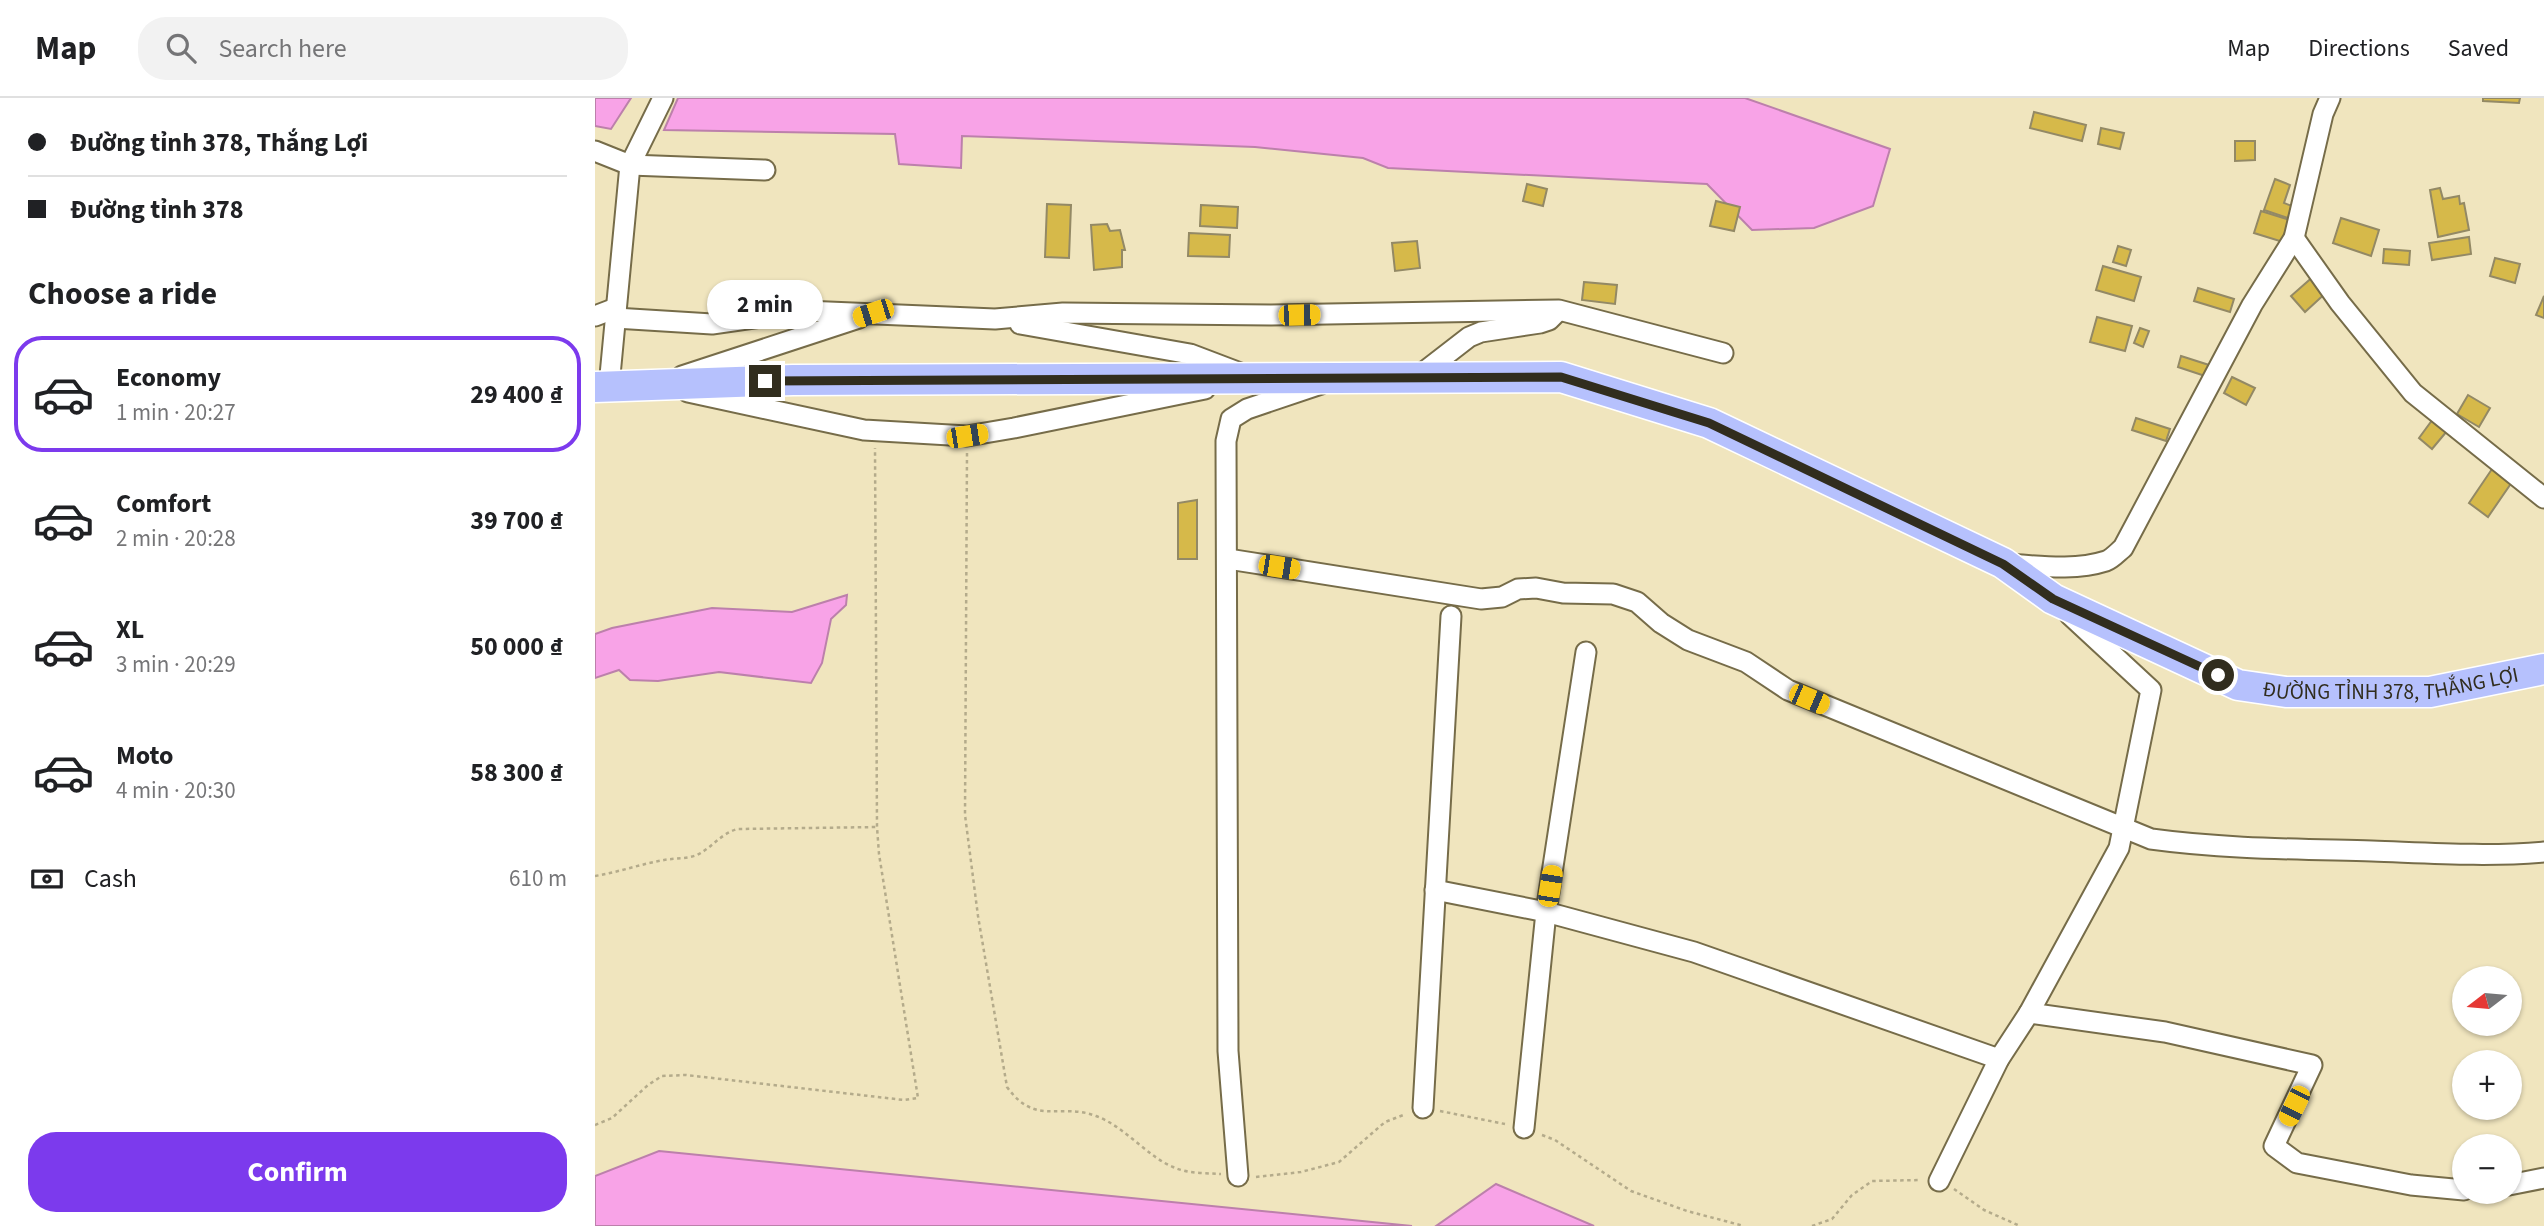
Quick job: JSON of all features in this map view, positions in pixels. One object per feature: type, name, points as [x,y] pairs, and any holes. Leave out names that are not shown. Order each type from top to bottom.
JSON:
[{"type":"main road","name":"ĐƯỜNG TỈNH 378, THẮNG LỢI","points":[[602,387],[793,380],[1561,377],[1709,423],[2003,564],[2053,599],[2238,685],[2286,692],[2430,692],[2544,669]]},
{"type":"street","points":[[602,387],[616,313],[630,165],[663,98]]},
{"type":"street","points":[[2003,564],[2059,567],[2108,561],[2123,548],[2252,305],[2294,238],[2323,114],[2330,98]]},
{"type":"street","points":[[595,151],[630,165],[765,170]]},
{"type":"street","points":[[2294,238],[2340,303],[2413,393],[2544,498]]},
{"type":"street","points":[[995,319],[1063,313],[1271,315],[1559,310],[1723,353]]},
{"type":"street","points":[[1416,378],[1469,337],[1481,332],[1540,323],[1549,320],[1559,310]]},
{"type":"street","points":[[595,316],[616,313],[712,324],[805,311],[995,319],[1190,354],[1255,378]]},
{"type":"street","points":[[656,384],[873,313]]},
{"type":"street","points":[[656,384],[839,425],[875,431],[967,436],[1255,378]]},
{"type":"street","points":[[1238,1176],[1228,1051],[1226,441],[1231,419],[1247,409],[1338,378]]},
{"type":"street","points":[[1228,559],[1481,599],[1502,597],[1518,589],[1536,587],[1563,593],[1612,594],[1637,602],[1661,623],[1688,640],[1746,662],[1788,690],[2151,839],[2197,845],[2483,855],[2544,852]]},
{"type":"street","points":[[1939,1181],[1999,1059],[2029,1013],[2119,848],[2151,690],[2053,599]]},
{"type":"street","points":[[1423,1108],[1451,616]]},
{"type":"street","points":[[1524,1128],[1546,912],[1586,652]]},
{"type":"street","points":[[1435,890],[1546,912],[1694,952],[1999,1059]]},
{"type":"street","points":[[2029,1013],[2165,1032],[2312,1065],[2274,1146],[2297,1163],[2411,1185],[2452,1189]]},
{"type":"street","points":[[2522,1182],[2544,1178]]},
{"type":"path","points":[[595,1125],[612,1118],[648,1085],[662,1076],[686,1075],[904,1100],[918,1098],[877,827],[875,431]]},
{"type":"path","points":[[967,436],[965,815],[982,943],[1007,1087],[1017,1101],[1035,1111],[1095,1115],[1172,1167],[1191,1172],[1254,1177],[1301,1172],[1339,1162],[1385,1122],[1423,1108],[1524,1128],[1555,1140],[1631,1191],[1686,1211],[1744,1226]]},
{"type":"path","points":[[595,876],[662,860],[694,856],[713,846],[723,834],[737,829],[877,827]]},
{"type":"path","points":[[1812,1226],[1832,1219],[1853,1195],[1872,1181],[1903,1179],[1939,1181],[1985,1210],[2020,1226]]},
{"type":"shaded area","points":[[595,98],[631,98],[611,129],[595,126]]},
{"type":"shaded area","points":[[678,98],[1745,98],[1890,149],[1873,206],[1814,228],[1752,230],[1707,184],[1388,168],[1363,158],[1255,147],[962,136],[961,168],[899,164],[895,134],[664,130]]},
{"type":"shaded area","points":[[847,595],[846,605],[831,619],[822,663],[811,683],[719,672],[658,681],[630,680],[619,670],[595,678],[595,634],[612,628],[712,608],[792,612]]},
{"type":"shaded area","points":[[659,1151],[1412,1226],[595,1226],[595,1176]]},
{"type":"shaded area","points":[[1496,1184],[1594,1226],[1436,1226]]},
{"type":"building","points":[[2483,98],[2520,98],[2519,103],[2483,101]]},
{"type":"building","points":[[2034,112],[2086,125],[2082,141],[2030,128]]},
{"type":"building","points":[[2101,128],[2124,133],[2120,149],[2098,144]]},
{"type":"building","points":[[2235,141],[2255,141],[2255,160],[2235,161]]},
{"type":"building","points":[[2275,179],[2290,185],[2284,203],[2292,206],[2288,218],[2264,210]]},
{"type":"building","points":[[1527,184],[1547,189],[1543,206],[1523,201]]},
{"type":"building","points":[[2440,188],[2443,199],[2459,196],[2460,204],[2464,203],[2469,230],[2438,237],[2430,190]]},
{"type":"building","points":[[1716,201],[1740,207],[1734,231],[1710,226]]},
{"type":"building","points":[[1047,204],[1071,205],[1069,258],[1045,257]]},
{"type":"building","points":[[1201,205],[1238,207],[1237,228],[1200,226]]},
{"type":"building","points":[[2261,211],[2290,220],[2283,242],[2254,233]]},
{"type":"building","points":[[2341,218],[2379,230],[2371,256],[2333,243]]},
{"type":"building","points":[[1107,224],[1110,231],[1120,230],[1125,250],[1122,250],[1122,267],[1094,270],[1091,225]]},
{"type":"building","points":[[1189,233],[1230,235],[1229,257],[1188,256]]},
{"type":"building","points":[[2469,237],[2471,254],[2432,260],[2429,243]]},
{"type":"building","points":[[1417,241],[1420,268],[1395,271],[1392,243]]},
{"type":"building","points":[[2118,246],[2131,250],[2126,266],[2113,262]]},
{"type":"building","points":[[2384,249],[2410,251],[2409,265],[2383,263]]},
{"type":"building","points":[[2495,258],[2520,264],[2515,283],[2490,276]]},
{"type":"building","points":[[2103,266],[2141,277],[2134,301],[2096,290]]},
{"type":"building","points":[[2315,275],[2329,290],[2305,312],[2291,296]]},
{"type":"building","points":[[1584,282],[1617,285],[1615,304],[1582,300]]},
{"type":"building","points":[[2198,288],[2234,299],[2230,312],[2194,301]]},
{"type":"building","points":[[2544,296],[2544,318],[2536,315]]},
{"type":"building","points":[[2097,317],[2132,326],[2125,351],[2090,342]]},
{"type":"building","points":[[2140,328],[2149,331],[2143,347],[2134,343]]},
{"type":"building","points":[[2181,356],[2209,365],[2205,376],[2178,367]]},
{"type":"building","points":[[2232,377],[2255,388],[2246,405],[2224,393]]},
{"type":"building","points":[[2468,395],[2490,408],[2479,427],[2457,414]]},
{"type":"building","points":[[2136,418],[2170,429],[2166,441],[2132,430]]},
{"type":"building","points":[[2433,419],[2447,431],[2432,449],[2419,438]]},
{"type":"building","points":[[2492,469],[2512,482],[2488,517],[2469,503]]},
{"type":"building","points":[[1197,500],[1197,559],[1178,559],[1178,503]]},
{"type":"route","points":[[765,381],[1561,377],[1709,423],[2003,564],[2053,599],[2218,675]]}]
